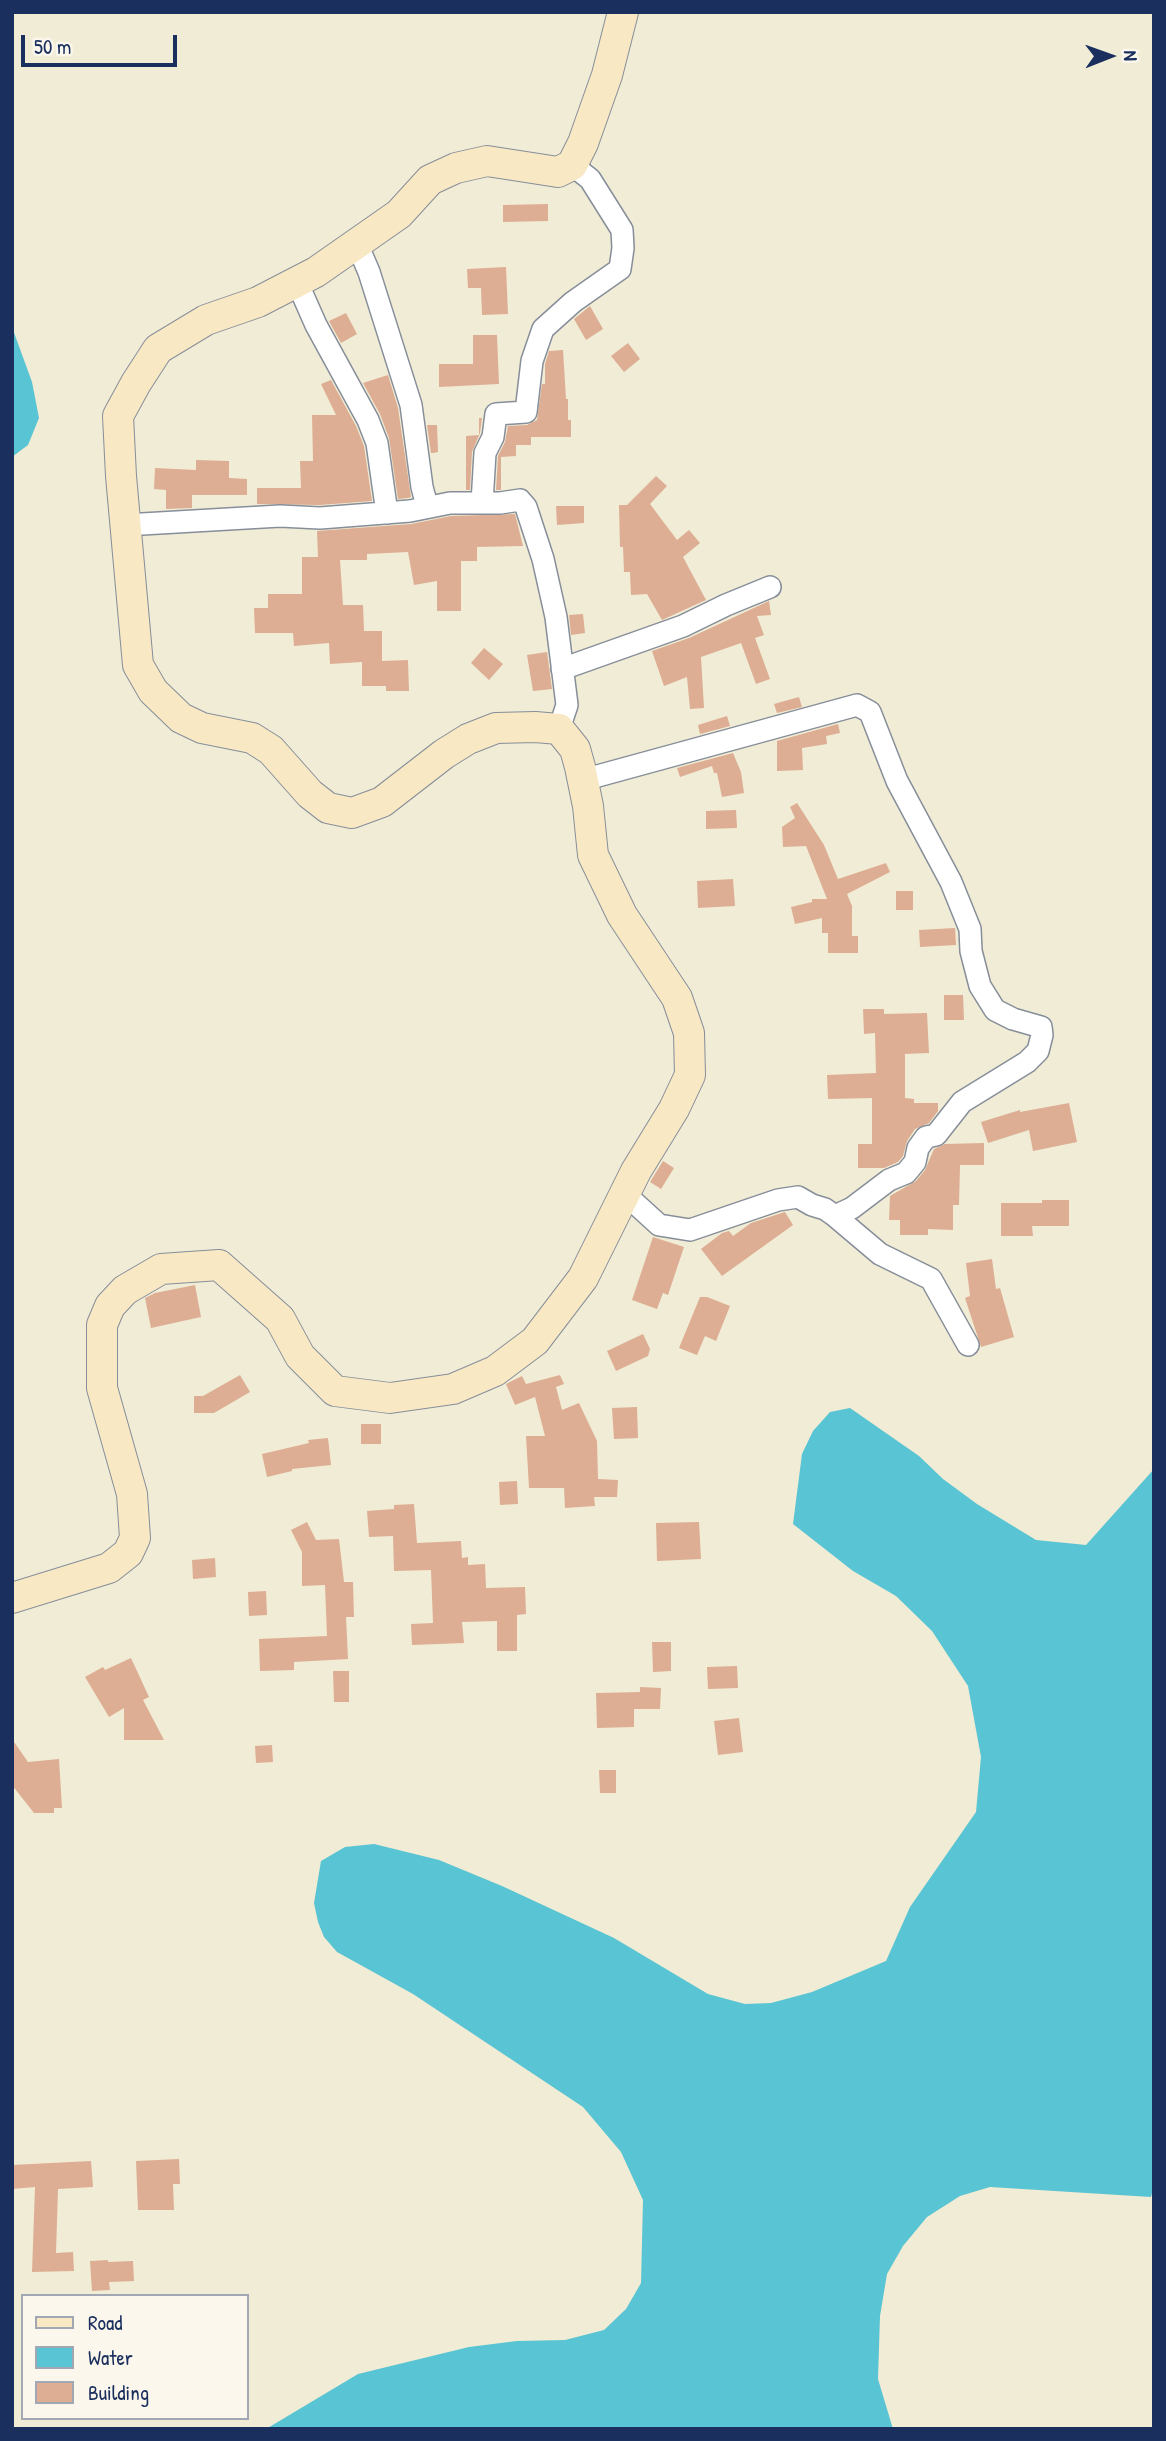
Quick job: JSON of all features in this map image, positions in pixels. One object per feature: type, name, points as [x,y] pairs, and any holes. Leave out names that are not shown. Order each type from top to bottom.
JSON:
[{"type":"street","points":[[12,1598],[109,1568],[128,1553],[135,1538],[132,1494],[102,1388],[102,1325],[110,1306],[125,1290],[162,1269],[219,1265],[280,1319],[300,1356],[335,1391],[390,1398],[453,1389],[495,1371],[535,1340],[583,1278],[690,1075],[689,1032],[677,998],[622,915],[593,855],[588,806],[575,749],[559,729],[496,728],[468,739],[382,802],[352,813],[328,808],[310,794],[271,750],[251,738],[202,728],[180,718],[153,691],[138,665],[118,416],[158,349],[206,320],[258,302],[316,272],[399,214],[430,180],[457,168],[487,161],[558,172],[572,165],[583,143],[607,75],[623,12]]},
{"type":"street","points":[[482,503],[485,453],[493,437],[496,414],[526,412],[532,361],[544,330],[573,302],[620,269],[622,230],[590,179],[572,165]]},
{"type":"street","points":[[357,244],[380,305],[411,405],[427,506]]},
{"type":"street","points":[[297,282],[316,325],[368,420],[377,443],[387,513]]},
{"type":"street","points":[[125,525],[280,516],[320,518],[410,511],[450,503],[520,500],[526,507],[551,594],[567,705],[559,729]]},
{"type":"street","points":[[562,669],[683,626],[770,587]]},
{"type":"street","points":[[583,780],[857,705],[870,712],[897,781],[951,881],[970,929],[971,951],[980,986],[995,1010],[1013,1019],[1041,1027],[1042,1035],[1038,1051],[1027,1062],[962,1102],[936,1135],[926,1136],[918,1148],[915,1162],[906,1173],[889,1180],[852,1208],[835,1216]]},
{"type":"street","points":[[625,1194],[659,1224],[690,1230],[778,1200],[798,1197],[825,1209],[880,1254],[931,1279],[968,1345]]},
{"type":"water","points":[[12,327],[32,382],[39,418],[28,445],[12,457]]},
{"type":"water","points":[[850,1408],[919,1456],[943,1479],[977,1504],[1036,1540],[1086,1545],[1154,1469],[1154,2185],[1151,2197],[990,2187],[960,2196],[927,2217],[903,2246],[887,2274],[880,2316],[878,2379],[893,2429],[266,2429],[358,2374],[469,2347],[517,2341],[565,2340],[604,2330],[626,2309],[641,2283],[643,2200],[621,2152],[583,2107],[413,1994],[337,1952],[324,1937],[314,1903],[321,1861],[345,1847],[374,1844],[439,1860],[614,1938],[708,1994],[745,2004],[771,2003],[812,1992],[886,1961],[910,1907],[976,1812],[981,1757],[968,1686],[932,1631],[896,1596],[853,1571],[793,1524],[802,1454],[813,1431],[830,1412]]},
{"type":"building","points":[[548,204],[548,221],[503,222],[503,205]]},
{"type":"building","points":[[506,267],[508,314],[482,315],[481,288],[468,288],[467,269]]},
{"type":"building","points":[[590,306],[603,329],[586,340],[574,319]]},
{"type":"building","points":[[346,313],[357,334],[341,343],[329,321]]},
{"type":"building","points":[[473,335],[497,335],[499,384],[439,387],[439,364],[473,364]]},
{"type":"building","points":[[628,343],[640,359],[624,372],[611,356]]},
{"type":"building","points":[[563,350],[571,437],[531,437],[531,445],[516,445],[516,456],[501,457],[501,490],[496,490],[498,456],[505,442],[508,426],[527,425],[537,420],[549,351]]},
{"type":"building","points":[[388,375],[398,408],[411,497],[408,498],[398,499],[389,438],[380,414],[363,383]]},
{"type":"building","points":[[331,380],[364,446],[372,501],[320,505],[257,504],[257,488],[301,488],[300,461],[313,461],[312,415],[336,415],[321,384]]},
{"type":"building","points":[[479,418],[482,418],[480,433],[472,452],[470,490],[466,490],[466,436],[479,435]]},
{"type":"building","points":[[427,425],[437,425],[438,452],[431,453]]},
{"type":"building","points":[[196,460],[229,461],[229,478],[247,479],[247,495],[192,495],[192,508],[166,509],[166,490],[154,489],[155,468],[196,470]]},
{"type":"building","points":[[656,476],[667,486],[650,504],[677,540],[689,530],[700,543],[683,557],[706,600],[662,620],[647,594],[631,595],[630,572],[624,572],[623,547],[620,547],[619,505],[627,505]]},
{"type":"building","points":[[556,506],[584,506],[584,523],[557,525]]},
{"type":"building","points":[[515,514],[523,546],[477,547],[477,561],[461,561],[461,611],[437,611],[437,581],[414,585],[408,552],[367,554],[367,560],[340,560],[343,605],[363,605],[364,631],[382,631],[382,661],[408,660],[409,691],[386,691],[386,686],[362,686],[362,662],[330,664],[329,643],[294,646],[293,633],[255,633],[254,608],[268,608],[268,594],[302,594],[302,557],[318,557],[317,531],[411,524],[451,516]]},
{"type":"building","points":[[769,601],[771,615],[757,616],[764,635],[755,638],[770,679],[756,684],[741,643],[701,657],[704,708],[690,709],[687,677],[664,686],[652,651],[689,638]]},
{"type":"building","points":[[583,614],[585,633],[571,635],[569,615]]},
{"type":"building","points":[[484,648],[503,664],[489,680],[471,663]]},
{"type":"building","points":[[547,652],[552,689],[533,691],[527,655]]},
{"type":"building","points":[[799,697],[802,707],[777,713],[774,704]]},
{"type":"building","points":[[727,716],[730,726],[700,734],[698,725]]},
{"type":"building","points":[[838,724],[840,733],[826,736],[827,744],[802,748],[803,770],[777,771],[777,741]]},
{"type":"building","points":[[733,753],[741,772],[744,793],[722,797],[717,773],[714,773],[712,766],[680,777],[677,768]]},
{"type":"building","points":[[797,803],[824,845],[838,879],[886,863],[890,872],[847,894],[852,906],[852,936],[858,936],[858,953],[828,953],[828,933],[822,933],[822,918],[795,924],[791,907],[812,902],[812,899],[827,899],[806,846],[783,847],[782,827],[795,818],[790,807]]},
{"type":"building","points":[[736,810],[737,828],[706,829],[706,811]]},
{"type":"building","points":[[733,879],[735,906],[698,908],[697,881]]},
{"type":"building","points":[[896,891],[913,891],[913,910],[896,910]]},
{"type":"building","points":[[955,928],[956,945],[920,947],[919,930]]},
{"type":"building","points":[[944,995],[963,995],[964,1020],[944,1020]]},
{"type":"building","points":[[863,1009],[884,1009],[884,1014],[927,1013],[929,1053],[905,1054],[905,1098],[914,1099],[914,1103],[938,1103],[938,1111],[929,1123],[915,1129],[898,1162],[884,1168],[858,1168],[858,1144],[872,1144],[872,1098],[828,1099],[827,1075],[876,1073],[875,1033],[864,1034]]},
{"type":"building","points":[[1069,1103],[1077,1142],[1033,1151],[1029,1130],[988,1143],[981,1122],[1020,1110]]},
{"type":"building","points":[[984,1143],[984,1165],[960,1165],[959,1205],[953,1205],[953,1230],[928,1229],[928,1235],[900,1235],[900,1220],[889,1220],[890,1196],[916,1181],[925,1170],[934,1149],[945,1144]]},
{"type":"building","points":[[663,1161],[674,1168],[661,1189],[650,1182]]},
{"type":"building","points":[[1042,1200],[1069,1200],[1069,1226],[1032,1226],[1033,1236],[1001,1236],[1001,1203],[1042,1203]]},
{"type":"building","points":[[785,1212],[793,1225],[722,1276],[701,1249],[722,1233],[729,1231],[733,1236],[751,1223]]},
{"type":"building","points":[[653,1237],[684,1247],[668,1295],[663,1293],[657,1309],[632,1300]]},
{"type":"building","points":[[992,1259],[996,1289],[1000,1288],[1014,1337],[981,1347],[965,1298],[970,1296],[966,1263]]},
{"type":"building","points":[[195,1285],[201,1317],[151,1328],[145,1298],[155,1293]]},
{"type":"building","points":[[700,1297],[730,1306],[716,1341],[705,1336],[697,1355],[679,1348]]},
{"type":"building","points":[[643,1334],[650,1349],[648,1356],[616,1371],[607,1351]]},
{"type":"building","points":[[240,1375],[250,1392],[214,1413],[194,1413],[194,1396],[203,1396]]},
{"type":"building","points":[[560,1375],[564,1384],[556,1387],[562,1410],[579,1403],[597,1441],[598,1479],[618,1480],[617,1497],[594,1497],[595,1506],[565,1508],[564,1488],[529,1488],[526,1436],[545,1436],[535,1397],[515,1405],[506,1384],[522,1376],[526,1384]]},
{"type":"building","points":[[637,1407],[638,1438],[614,1439],[612,1408]]},
{"type":"building","points":[[361,1424],[381,1424],[381,1444],[361,1444]]},
{"type":"building","points":[[328,1438],[331,1465],[292,1469],[267,1477],[262,1454],[309,1443],[308,1440]]},
{"type":"building","points":[[517,1481],[518,1504],[500,1505],[499,1482]]},
{"type":"building","points":[[414,1504],[417,1543],[461,1541],[462,1558],[468,1557],[468,1565],[485,1564],[486,1588],[525,1587],[526,1614],[517,1615],[517,1651],[497,1651],[497,1621],[462,1622],[464,1643],[412,1645],[411,1624],[433,1623],[431,1570],[394,1571],[393,1536],[369,1537],[367,1511]]},
{"type":"building","points":[[307,1522],[316,1540],[339,1539],[344,1582],[353,1582],[354,1617],[346,1617],[348,1659],[294,1662],[294,1670],[260,1671],[259,1639],[327,1636],[325,1585],[302,1586],[302,1552],[291,1530]]},
{"type":"building","points":[[699,1522],[701,1559],[657,1561],[656,1523]]},
{"type":"building","points":[[215,1558],[216,1577],[193,1579],[192,1560]]},
{"type":"building","points":[[266,1591],[267,1615],[249,1616],[248,1592]]},
{"type":"building","points":[[652,1642],[671,1642],[671,1671],[653,1672]]},
{"type":"building","points":[[131,1658],[149,1697],[143,1700],[164,1740],[124,1740],[124,1708],[109,1717],[85,1677],[103,1667],[105,1670]]},
{"type":"building","points":[[737,1666],[738,1688],[708,1689],[707,1667]]},
{"type":"building","points":[[333,1671],[349,1671],[349,1702],[334,1702]]},
{"type":"building","points":[[640,1687],[661,1688],[660,1709],[634,1709],[634,1727],[597,1728],[596,1693],[640,1692]]},
{"type":"building","points":[[739,1718],[743,1752],[718,1755],[714,1721]]},
{"type":"building","points":[[12,1739],[28,1762],[59,1759],[62,1808],[54,1808],[54,1813],[34,1813],[12,1785]]},
{"type":"building","points":[[272,1745],[273,1762],[256,1763],[255,1746]]},
{"type":"building","points":[[599,1770],[616,1770],[616,1793],[600,1793]]},
{"type":"building","points":[[179,2159],[180,2184],[173,2184],[174,2210],[138,2210],[136,2161]]},
{"type":"building","points":[[91,2161],[93,2187],[58,2189],[56,2253],[73,2252],[74,2271],[32,2272],[35,2187],[12,2189],[12,2165]]},
{"type":"building","points":[[90,2261],[133,2261],[134,2281],[109,2282],[110,2290],[92,2291]]}]
